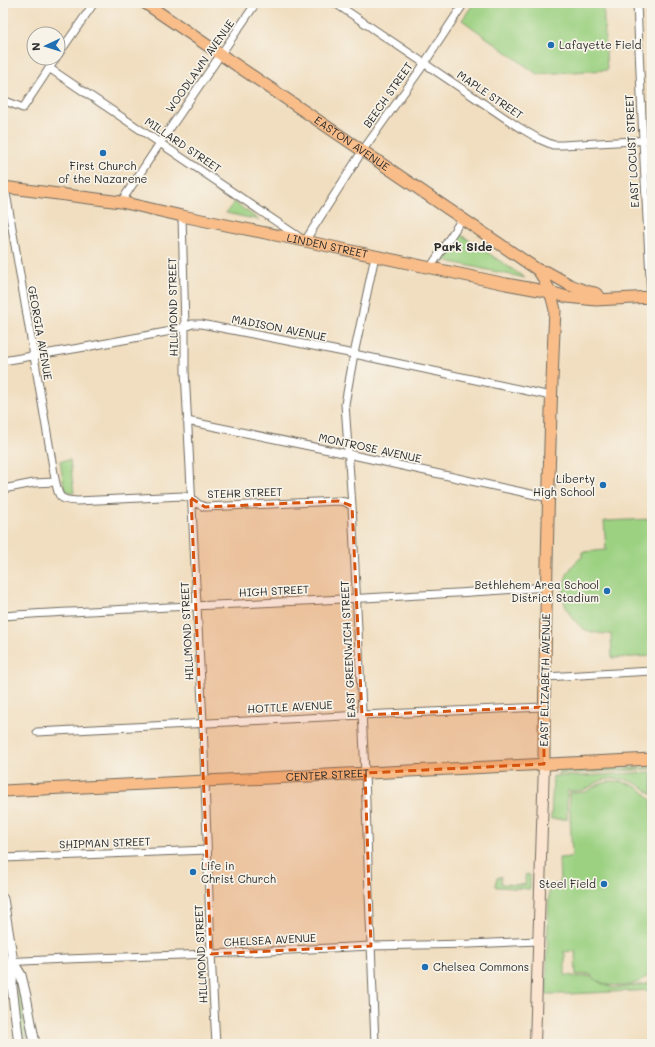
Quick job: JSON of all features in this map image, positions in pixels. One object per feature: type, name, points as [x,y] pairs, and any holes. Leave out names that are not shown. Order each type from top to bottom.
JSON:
[{"type":"main road","name":"EASTON AVENUE","points":[[145,3],[538,270],[548,285],[550,292]]},
{"type":"main road","name":"LINDEN STREET","points":[[4,187],[120,202],[550,292],[567,298],[603,300],[652,297]]},
{"type":"main road","points":[[538,270],[547,272],[570,285],[595,293],[603,300]]},
{"type":"main road","name":"EAST ELIZABETH AVENUE","points":[[535,1044],[544,764],[551,396],[555,310],[550,292]]},
{"type":"main road","name":"CENTER STREET","points":[[3,791],[652,758]]},
{"type":"street","points":[[66,43],[94,3]]},
{"type":"street","name":"WOODLAWN AVENUE","points":[[120,202],[256,3]]},
{"type":"street","name":"MAPLE STREET","points":[[335,3],[517,126],[546,143],[562,146],[652,140]]},
{"type":"street","name":"BEECH STREET","points":[[305,241],[363,150],[424,64],[464,3]]},
{"type":"street","name":"EAST LOCUST STREET","points":[[637,3],[652,297]]},
{"type":"street","points":[[3,100],[23,108],[49,68]]},
{"type":"street","name":"MILLARD STREET","points":[[49,68],[305,241]]},
{"type":"street","name":"GEORGIA AVENUE","points":[[4,187],[55,482]]},
{"type":"street","name":"HILLMOND STREET","points":[[182,216],[187,421],[203,723],[211,954],[216,1044]]},
{"type":"street","points":[[430,268],[462,219]]},
{"type":"street","name":"EAST GREENWICH STREET","points":[[374,256],[345,404],[352,506],[365,773],[375,1044]]},
{"type":"street","name":"MADISON AVENUE","points":[[3,361],[166,332],[192,324],[201,324],[354,354],[551,396]]},
{"type":"street","name":"MONTROSE AVENUE","points":[[187,421],[348,454],[549,498]]},
{"type":"street","points":[[3,489],[55,482]]},
{"type":"street","name":"STEHR STREET","points":[[55,482],[58,495],[63,499],[69,500],[106,500],[183,496],[191,498],[198,504],[206,507],[339,501],[345,502],[352,506]]},
{"type":"street","name":"HIGH STREET","points":[[3,616],[356,599],[547,587]]},
{"type":"street","points":[[545,677],[652,671]]},
{"type":"street","name":"HOTTLE AVENUE","points":[[37,732],[544,707]]},
{"type":"street","name":"SHIPMAN STREET","points":[[3,858],[208,850]]},
{"type":"street","points":[[3,899],[14,962],[12,988],[19,1044]]},
{"type":"street","name":"CHELSEA AVENUE","points":[[3,962],[371,946],[538,941]]},
{"type":"street","points":[[14,962],[21,975],[35,1044]]},
{"type":"highlighted area","points":[[191,498],[205,507],[339,501],[352,506],[362,715],[544,707],[544,764],[365,773],[371,946],[211,954]]},
{"type":"green space","name":"Lafayette Field","points":[[474,3],[603,3],[607,70],[537,74],[462,20]]},
{"type":"green space","points":[[234,202],[259,220],[226,213]]},
{"type":"green space","points":[[460,234],[525,278],[442,260]]},
{"type":"green space","points":[[70,460],[74,493],[67,491],[64,487],[60,461]]},
{"type":"green space","name":"Bethlehem Area School District Stadium","points":[[652,519],[652,656],[612,658],[611,634],[598,633],[584,629],[576,622],[568,610],[564,602],[563,594],[566,577],[575,563],[582,557],[582,552],[606,550],[604,521]]},
{"type":"green space","points":[[652,767],[652,769],[558,774],[559,771]]},
{"type":"green space","points":[[652,772],[652,795],[636,783],[624,779],[617,778],[603,780],[583,790],[567,791],[567,819],[551,819],[553,776],[583,776]]},
{"type":"green space","name":"Steel Field","points":[[612,781],[624,782],[634,786],[644,792],[652,801],[652,972],[641,981],[631,985],[607,985],[598,981],[589,974],[576,975],[575,951],[563,952],[565,954],[565,975],[574,977],[589,976],[603,984],[613,988],[647,984],[652,979],[652,990],[546,994],[549,888],[552,889],[552,885],[560,883],[559,858],[572,857],[569,793],[586,792],[600,784]]},
{"type":"green space","points":[[526,874],[530,875],[530,889],[495,886],[497,878],[501,876],[501,884],[525,885]]},
{"type":"green space","points":[[16,980],[20,982],[28,1044],[22,1044]]},
{"type":"place","name":"Lafayette Field","points":[[551,45]]},
{"type":"place","name":"First Church of the Nazarene","points":[[103,153]]},
{"type":"place","name":"Liberty High School","points":[[603,485]]},
{"type":"place","name":"Bethlehem Area School District Stadium","points":[[607,591]]},
{"type":"place","name":"Life in Christ Church","points":[[193,872]]},
{"type":"place","name":"Steel Field","points":[[604,884]]},
{"type":"place","name":"Chelsea Commons","points":[[425,967]]},
{"type":"district","name":"Park Side","points":[[463,247]]}]
